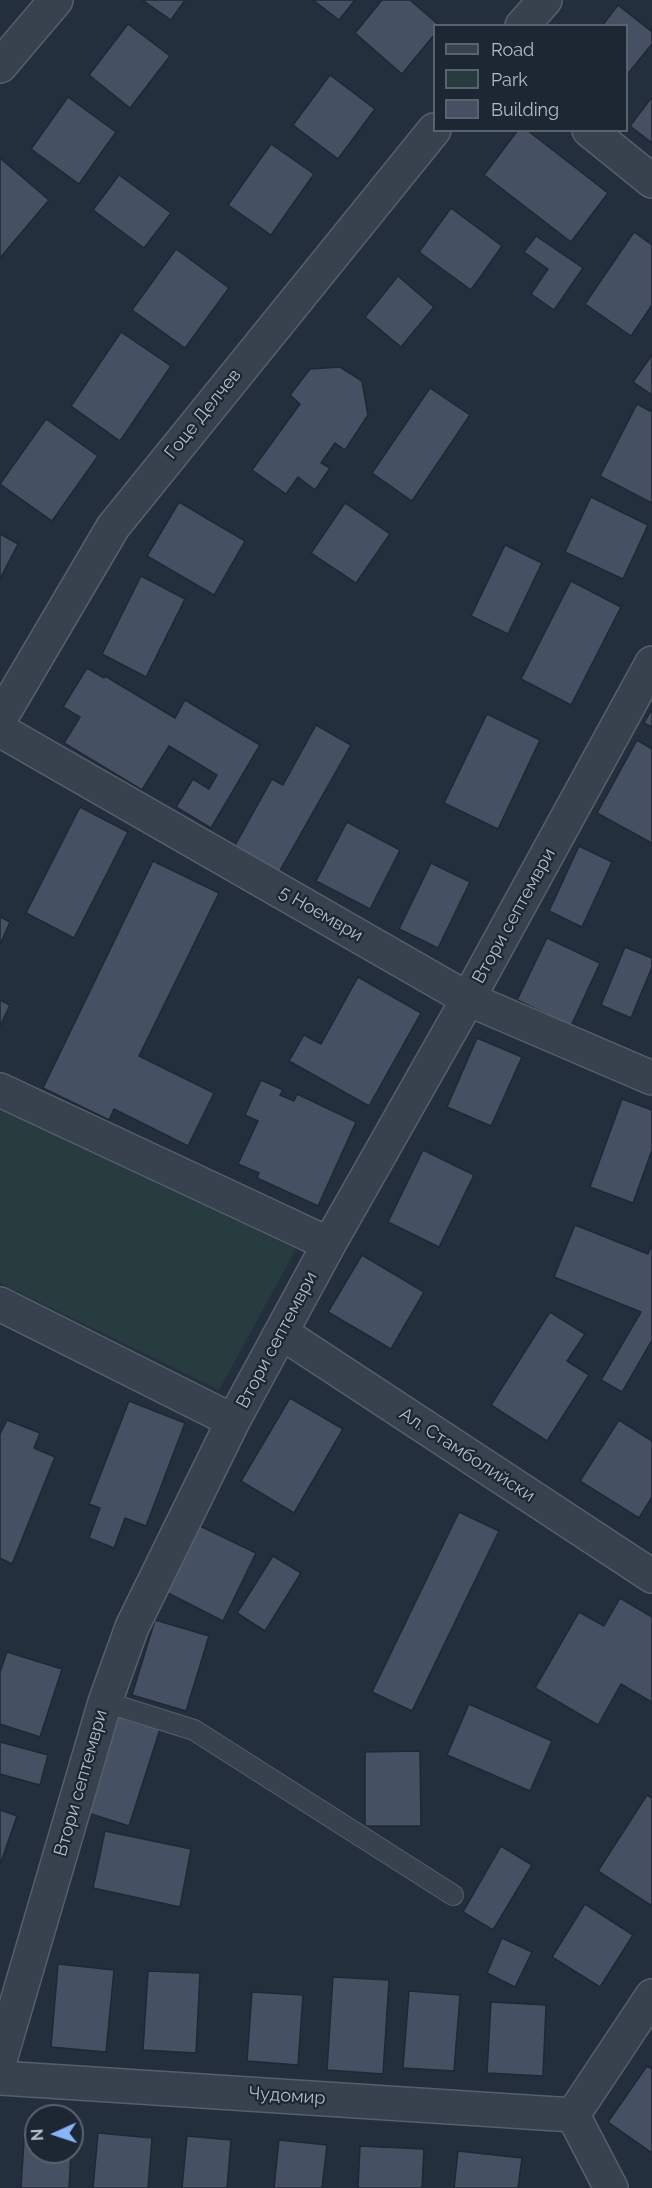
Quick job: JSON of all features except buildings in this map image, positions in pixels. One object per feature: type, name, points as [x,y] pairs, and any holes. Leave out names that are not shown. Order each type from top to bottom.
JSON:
[{"type":"street","points":[[0,66],[56,0]]},
{"type":"street","points":[[524,24],[545,0]]},
{"type":"street","name":"Гоце Делчев","points":[[0,719],[9,680],[113,527],[433,132]]},
{"type":"street","points":[[591,132],[652,181]]},
{"type":"street","name":"Втори септември","points":[[0,2060],[105,1702],[132,1627],[233,1421],[652,663]]},
{"type":"street","name":"5 Ноември","points":[[0,730],[468,999],[652,1078]]},
{"type":"street","points":[[0,1090],[329,1244]]},
{"type":"street","points":[[0,1304],[233,1421]]},
{"type":"street","name":"Ал. Стамболийски","points":[[282,1333],[652,1576]]},
{"type":"street","points":[[611,2188],[573,2115],[652,1996]]},
{"type":"street","name":"Чудомир","points":[[0,2078],[573,2115]]},
{"type":"lane","points":[[105,1702],[194,1730],[453,1895]]},
{"type":"green space","points":[[0,1109],[296,1249],[219,1390],[0,1283]]}]
